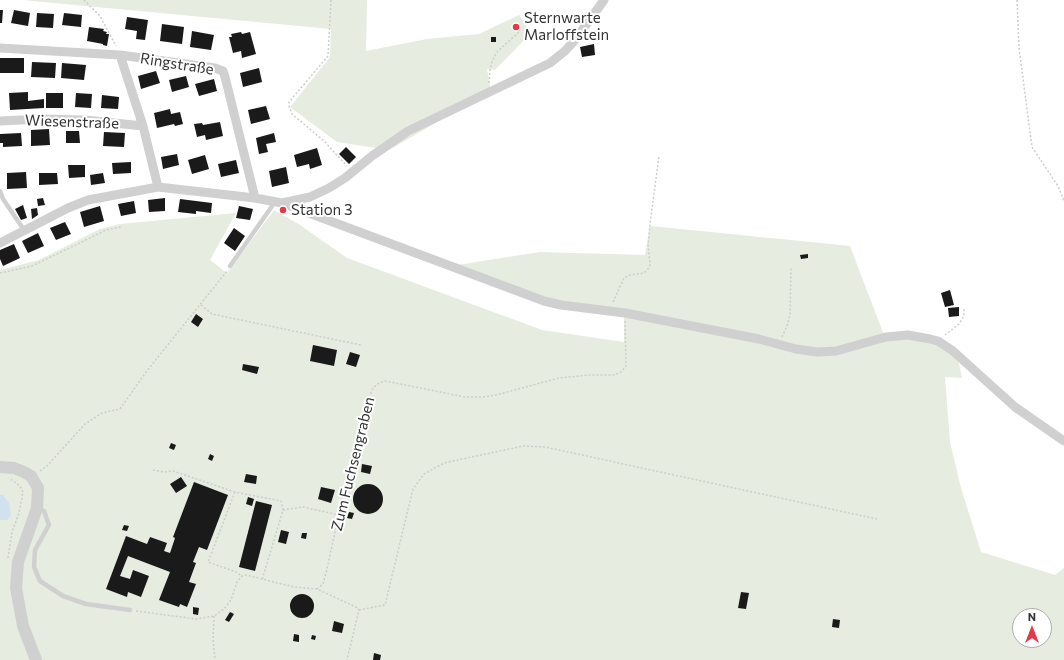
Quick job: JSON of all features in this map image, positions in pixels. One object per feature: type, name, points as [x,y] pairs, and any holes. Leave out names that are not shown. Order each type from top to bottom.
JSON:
[{"type":"street","points":[[278,202],[310,197],[330,188],[408,131],[550,63],[565,51],[575,40],[604,0]]},
{"type":"street","name":"Ringstraße","points":[[0,48],[120,55],[215,68],[222,71],[226,77],[255,198]]},
{"type":"street","points":[[120,55],[143,126],[158,187]]},
{"type":"street","name":"Wiesenstraße","points":[[0,121],[56,119],[85,120],[143,126]]},
{"type":"street","points":[[0,243],[68,208],[88,200],[158,187],[278,202],[312,213],[544,301],[574,308],[625,313],[817,352],[836,351],[886,336],[922,336],[938,341],[953,351],[1015,407],[1064,441]]},
{"type":"street","points":[[310,197],[312,213]]},
{"type":"street","points":[[0,468],[14,468],[31,476],[38,488],[37,508],[18,562],[16,588],[23,626],[36,660]]},
{"type":"lane","points":[[0,191],[3,199],[24,230]]},
{"type":"lane","points":[[230,266],[278,202]]},
{"type":"lane","points":[[37,508],[44,511],[49,525],[35,550],[34,567],[40,581],[63,596],[86,604],[130,610]]},
{"type":"path","points":[[84,0],[100,16],[115,42],[120,55]]},
{"type":"path","points":[[331,0],[328,56],[290,102],[289,106],[292,114],[324,140],[352,172]]},
{"type":"path","points":[[1017,0],[1019,48],[1032,147],[1058,186],[1064,201]]},
{"type":"path","points":[[492,92],[489,80],[493,59],[497,52],[520,31],[518,29]]},
{"type":"path","points":[[608,311],[624,278],[630,275],[644,273],[650,265],[648,245],[659,156]]},
{"type":"path","points":[[0,273],[32,266],[99,234],[121,227]]},
{"type":"path","points":[[47,466],[85,424],[102,413],[120,409],[146,372],[230,266]]},
{"type":"path","points":[[779,344],[787,326],[790,314],[791,267]]},
{"type":"path","points":[[201,304],[212,314],[361,345]]},
{"type":"path","points":[[938,341],[959,324],[964,316],[964,308]]},
{"type":"path","name":"Zum Fuchsengraben","points":[[317,589],[323,584],[355,447],[368,401],[373,388],[379,382],[385,381],[465,397],[482,397],[496,396],[558,378],[589,375],[613,375],[620,373],[626,366],[625,313]]},
{"type":"path","points":[[234,492],[208,562],[236,572],[242,576],[246,575],[294,587],[317,589],[358,608],[359,610],[385,605],[413,489],[424,474],[444,463],[523,446],[545,447],[878,519]]},
{"type":"path","points":[[153,470],[164,472],[173,470],[234,492],[281,501],[283,510],[262,580]]},
{"type":"path","points":[[283,510],[303,507],[339,515]]},
{"type":"path","points":[[130,610],[196,619],[214,616],[224,609],[231,600],[237,582],[242,576]]},
{"type":"path","points":[[347,660],[359,610]]},
{"type":"path","points":[[214,616],[213,640],[215,660]]},
{"type":"shaded area","points":[[22,0],[367,0],[366,51],[427,39],[479,34],[519,15],[531,33],[495,70],[487,69],[491,91],[382,154],[376,148],[337,142],[290,107],[330,57],[331,29]]},
{"type":"shaded area","points":[[274,210],[300,225],[347,258],[542,330],[624,342],[624,314],[553,304],[451,266],[540,252],[645,255],[650,226],[850,246],[885,338],[922,335],[957,354],[962,378],[945,377],[950,442],[961,488],[981,552],[1055,575],[1064,568],[1064,660],[0,660],[0,520],[7,520],[2,494],[0,495],[0,270],[39,260],[100,229],[120,224],[236,213],[210,260],[227,273]]},
{"type":"water","points":[[2,494],[9,503],[11,515],[7,520],[0,520],[0,495]]},
{"type":"building","points":[[0,10],[3,10],[2,23],[0,23]]},
{"type":"building","points":[[14,10],[30,13],[28,26],[11,23]]},
{"type":"building","points":[[37,13],[54,14],[53,28],[36,27]]},
{"type":"building","points":[[64,13],[82,15],[81,27],[62,25]]},
{"type":"building","points":[[127,17],[148,20],[145,40],[136,39],[137,31],[125,29]]},
{"type":"building","points":[[162,24],[184,27],[182,44],[160,41]]},
{"type":"building","name":"Sternwarte Marloffstein","points":[[516,24],[519,27],[516,30],[513,27]]},
{"type":"building","points":[[89,27],[104,29],[103,31],[107,32],[106,34],[109,34],[107,46],[87,41]]},
{"type":"building","points":[[192,31],[214,35],[211,50],[190,47]]},
{"type":"building","points":[[241,32],[242,34],[250,32],[256,54],[242,58],[241,51],[233,53],[229,37],[232,37],[231,34]]},
{"type":"building","points":[[491,37],[496,37],[496,42],[491,42]]},
{"type":"building","points":[[594,44],[595,55],[582,57],[580,47]]},
{"type":"building","points":[[0,58],[24,58],[24,73],[0,73]]},
{"type":"building","points":[[32,62],[56,63],[55,78],[31,77]]},
{"type":"building","points":[[62,63],[86,65],[84,80],[61,78]]},
{"type":"building","points":[[259,68],[262,82],[243,87],[240,73]]},
{"type":"building","points":[[156,71],[160,83],[141,89],[138,76]]},
{"type":"building","points":[[186,76],[189,87],[172,92],[169,80]]},
{"type":"building","points":[[214,79],[217,91],[199,96],[195,84]]},
{"type":"building","points":[[28,92],[28,101],[44,99],[44,108],[10,110],[9,93]]},
{"type":"building","points":[[46,93],[63,93],[63,108],[46,108]]},
{"type":"building","points":[[76,93],[92,94],[91,108],[75,107]]},
{"type":"building","points":[[102,95],[119,97],[118,109],[101,108]]},
{"type":"building","points":[[266,106],[270,119],[251,124],[248,110]]},
{"type":"building","points":[[170,109],[171,114],[180,112],[183,124],[175,126],[174,124],[157,128],[154,113]]},
{"type":"building","points":[[220,122],[223,136],[206,140],[205,135],[197,137],[194,124],[202,123],[203,125]]},
{"type":"building","points":[[49,129],[50,145],[31,146],[31,130]]},
{"type":"building","points":[[66,131],[79,131],[80,143],[66,143]]},
{"type":"building","points":[[104,132],[125,133],[124,147],[103,146]]},
{"type":"building","points":[[21,133],[22,146],[3,147],[3,143],[0,143],[0,134]]},
{"type":"building","points":[[274,133],[276,142],[266,144],[268,152],[259,154],[256,138]]},
{"type":"building","points":[[346,147],[356,157],[349,164],[339,154]]},
{"type":"building","points":[[317,148],[322,165],[310,169],[309,164],[297,167],[294,155]]},
{"type":"building","points":[[177,154],[179,165],[163,169],[161,157]]},
{"type":"building","points":[[205,155],[209,169],[192,174],[188,160]]},
{"type":"building","points":[[236,160],[239,173],[221,177],[218,164]]},
{"type":"building","points":[[131,162],[131,173],[113,174],[112,163]]},
{"type":"building","points":[[68,165],[85,165],[85,177],[69,178]]},
{"type":"building","points":[[286,167],[289,183],[272,187],[269,171]]},
{"type":"building","points":[[26,172],[27,188],[7,189],[7,173]]},
{"type":"building","points":[[39,173],[57,173],[58,184],[39,185]]},
{"type":"building","points":[[103,173],[105,183],[91,185],[90,175]]},
{"type":"building","points":[[43,198],[45,205],[38,206],[37,199]]},
{"type":"building","points":[[165,198],[165,211],[149,212],[148,200]]},
{"type":"building","points":[[180,199],[212,203],[211,213],[196,211],[196,214],[178,212]]},
{"type":"building","points":[[134,201],[136,213],[121,216],[118,204]]},
{"type":"building","points":[[23,205],[27,218],[21,220],[15,209]]},
{"type":"building","points":[[100,206],[104,221],[84,227],[80,212]]},
{"type":"building","points":[[239,206],[253,209],[250,220],[236,218]]},
{"type":"building","points":[[37,208],[38,215],[32,219],[31,209]]},
{"type":"building","points":[[65,222],[71,234],[56,240],[50,228]]},
{"type":"building","points":[[234,228],[245,236],[235,251],[224,243]]},
{"type":"building","points":[[38,233],[44,246],[28,253],[22,241]]},
{"type":"building","points":[[14,244],[20,258],[3,266],[0,259],[0,250]]},
{"type":"building","points":[[808,254],[808,258],[801,259],[800,255]]},
{"type":"building","points":[[950,290],[954,305],[945,307],[941,293]]},
{"type":"building","points":[[959,307],[959,316],[949,317],[948,308]]},
{"type":"building","points":[[196,314],[203,319],[198,327],[191,322]]},
{"type":"building","points":[[313,345],[337,350],[334,366],[310,361]]},
{"type":"building","points":[[350,352],[360,355],[356,367],[346,364]]},
{"type":"building","points":[[243,364],[259,367],[257,374],[242,370]]},
{"type":"building","points":[[171,443],[176,445],[174,450],[169,448]]},
{"type":"building","points":[[210,454],[214,456],[212,461],[208,459]]},
{"type":"building","points":[[362,464],[372,466],[370,474],[361,472]]},
{"type":"building","points":[[246,474],[257,476],[256,484],[244,482]]},
{"type":"building","points":[[181,477],[187,486],[176,493],[170,484]]},
{"type":"building","points":[[194,482],[228,495],[207,550],[199,547],[193,562],[196,563],[189,582],[196,584],[187,607],[180,604],[179,607],[159,600],[170,572],[128,556],[120,576],[130,579],[133,570],[149,576],[141,597],[128,592],[127,597],[106,589],[126,536],[147,544],[150,537],[167,543],[164,551],[170,553],[175,538],[173,537]]},
{"type":"building","points":[[368,484],[374,485],[382,493],[382,505],[374,513],[368,514],[362,513],[354,505],[353,499],[354,493],[362,485]]},
{"type":"building","points":[[321,487],[335,490],[331,503],[318,499]]},
{"type":"building","points":[[248,497],[254,499],[252,506],[246,504]]},
{"type":"building","points":[[256,501],[272,505],[255,571],[239,567]]},
{"type":"building","points":[[349,512],[354,513],[352,519],[347,518]]},
{"type":"building","points":[[124,525],[129,526],[127,531],[122,530]]},
{"type":"building","points":[[281,530],[289,532],[286,544],[278,542]]},
{"type":"building","points":[[302,533],[307,533],[306,539],[301,538]]},
{"type":"building","points":[[741,592],[749,593],[746,609],[738,608]]},
{"type":"building","points":[[302,594],[311,597],[314,606],[311,615],[302,618],[293,615],[290,606],[293,597]]},
{"type":"building","points":[[193,607],[199,608],[198,615],[193,614]]},
{"type":"building","points":[[230,612],[234,614],[229,622],[225,620]]},
{"type":"building","points":[[833,619],[840,620],[839,628],[832,627]]},
{"type":"building","points":[[334,621],[344,624],[342,633],[332,631]]},
{"type":"building","points":[[294,634],[299,635],[299,642],[293,641]]},
{"type":"building","points":[[312,635],[316,636],[315,640],[311,639]]},
{"type":"building","points":[[374,653],[381,655],[380,660],[373,660]]},
{"type":"place","name":"Sternwarte Marloffstein","points":[[516,27]]},
{"type":"place","name":"Station 3","points":[[283,210]]}]
